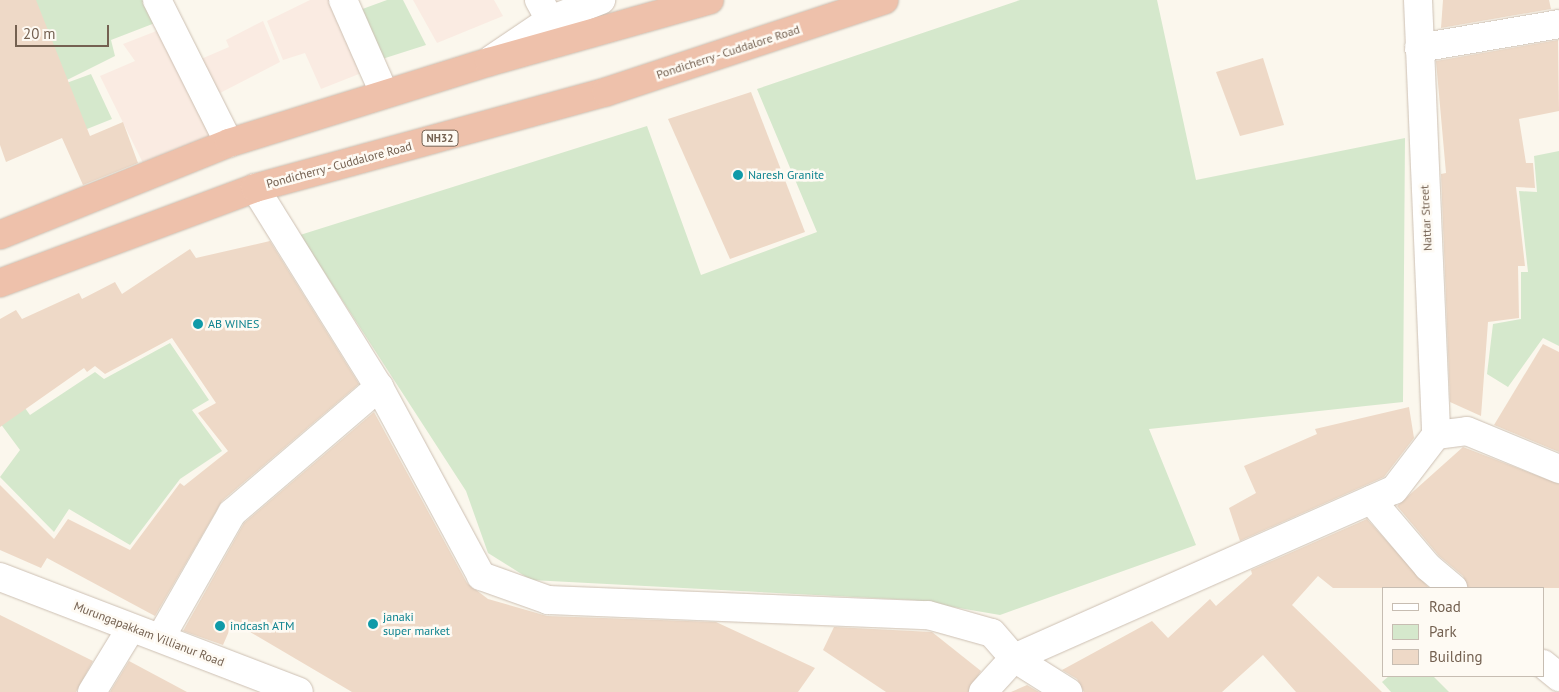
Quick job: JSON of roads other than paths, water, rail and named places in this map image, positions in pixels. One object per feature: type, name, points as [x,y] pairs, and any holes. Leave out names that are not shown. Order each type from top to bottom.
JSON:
[{"type":"highway","points":[[0,234],[228,143],[384,93],[708,0]]},
{"type":"highway","name":"Pondicherry - Cuddalore Road","points":[[0,283],[255,188],[606,92],[884,0]]},
{"type":"street","points":[[157,0],[228,143]]},
{"type":"street","points":[[343,0],[384,93]]},
{"type":"street","points":[[489,62],[544,10],[601,0]]},
{"type":"street","name":"Nattar Street","points":[[1418,0],[1436,435]]},
{"type":"street","points":[[1419,48],[1559,24]]},
{"type":"street","points":[[255,188],[379,387],[481,576],[548,600],[928,615],[992,633],[1014,658],[1068,692]]},
{"type":"street","points":[[161,636],[232,514],[379,387]]},
{"type":"street","points":[[984,692],[1014,658],[1394,490],[1436,435],[1467,431],[1559,470]]},
{"type":"street","points":[[1371,500],[1428,567],[1452,587]]},
{"type":"street","name":"Murungapakkam Villianur Road","points":[[0,577],[131,628],[161,636],[299,692]]},
{"type":"street","points":[[92,692],[131,628]]},
{"type":"street","points":[[1544,665],[1559,677]]},
{"type":"place","name":"Naresh Granite","points":[[738,175]]},
{"type":"place","name":"AB WINES","points":[[198,324]]},
{"type":"place","name":"janaki super market","points":[[373,624]]},
{"type":"place","name":"indcash ATM","points":[[220,626]]}]
